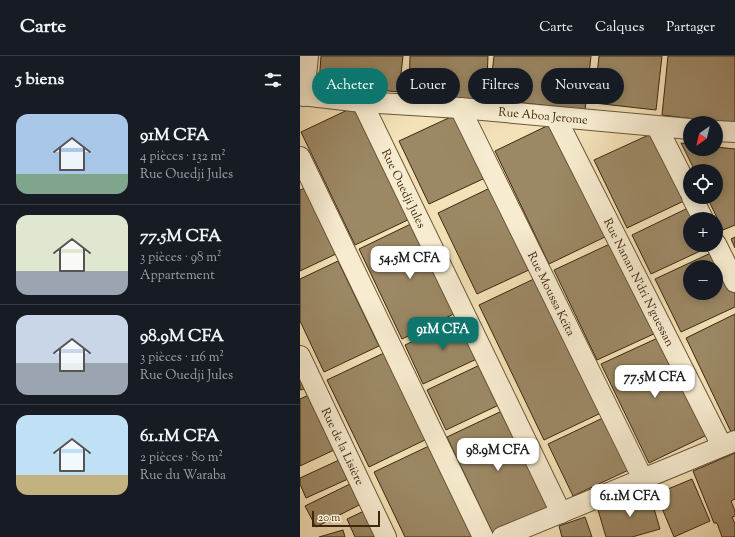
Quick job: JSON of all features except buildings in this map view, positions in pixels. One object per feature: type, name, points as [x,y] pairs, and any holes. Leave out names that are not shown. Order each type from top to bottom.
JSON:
[{"type":"street","points":[[302,95],[308,56]]},
{"type":"street","name":"Rue Aboa Jerome","points":[[302,95],[312,96]]},
{"type":"street","name":"Rue Ouedji Jules","points":[[363,104],[561,513]]},
{"type":"street","name":"Rue Aboa Jerome","points":[[388,104],[460,108],[683,129]]},
{"type":"street","name":"Rue Moussa Keïta","points":[[460,108],[643,479]]},
{"type":"street","name":"Rue Nanan N'dri N'guessan","points":[[556,118],[728,444]]},
{"type":"street","points":[[657,127],[683,178]]},
{"type":"street","points":[[723,131],[735,132]]},
{"type":"street","points":[[300,157],[483,537]]},
{"type":"street","points":[[720,252],[735,282]]},
{"type":"street","name":"Rue de la Lisière","points":[[300,356],[386,537]]},
{"type":"street","points":[[502,537],[728,444]]}]
